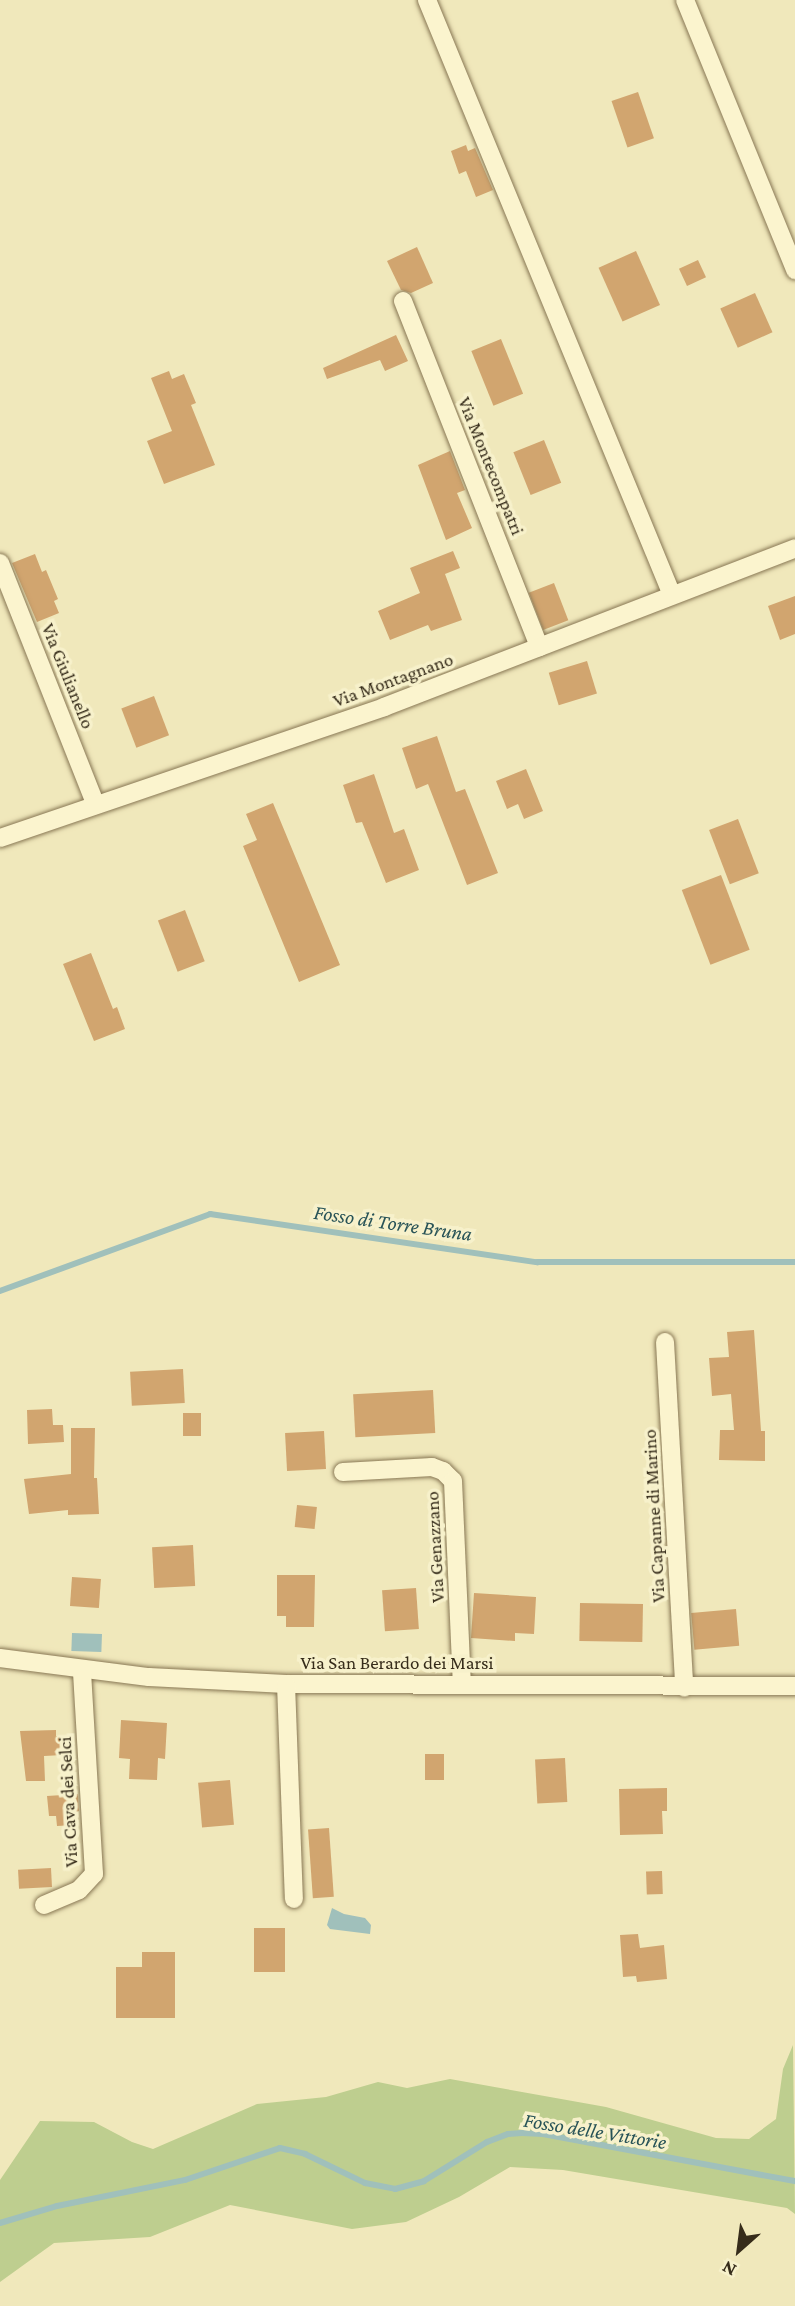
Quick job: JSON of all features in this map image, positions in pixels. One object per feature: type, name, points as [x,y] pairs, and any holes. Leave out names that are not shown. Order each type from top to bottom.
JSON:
[{"type":"street","points":[[428,0],[672,595]]},
{"type":"street","points":[[685,0],[795,270]]},
{"type":"street","name":"Via Montecompatri","points":[[403,301],[540,647]]},
{"type":"street","name":"Via Montagnano","points":[[0,838],[384,707],[795,548]]},
{"type":"street","name":"Via Giulianello","points":[[0,563],[96,805]]},
{"type":"street","name":"Via Capanne di Marino","points":[[665,1342],[684,1687]]},
{"type":"street","name":"Via Genazzano","points":[[343,1472],[432,1467],[443,1471],[453,1481],[462,1684]]},
{"type":"street","name":"Via San Berardo dei Marsi","points":[[0,1658],[172,1679],[286,1684],[795,1686]]},
{"type":"street","name":"Via Cava dei Selci","points":[[44,1905],[86,1885],[94,1874],[82,1669]]},
{"type":"street","points":[[286,1684],[295,1899]]},
{"type":"green space","points":[[793,2045],[795,2214],[787,2208],[563,2170],[510,2167],[459,2197],[406,2222],[352,2229],[230,2205],[150,2237],[54,2243],[0,2282],[0,2180],[40,2121],[94,2122],[132,2142],[153,2149],[257,2104],[326,2097],[378,2082],[407,2088],[450,2079],[606,2107],[716,2138],[749,2139],[776,2119],[783,2069]]},
{"type":"water","points":[[72,1633],[102,1634],[101,1652],[71,1651]]},
{"type":"water","points":[[332,1908],[344,1914],[365,1918],[371,1925],[370,1934],[330,1929],[327,1925]]},
{"type":"building","points":[[638,92],[654,138],[627,147],[612,101]]},
{"type":"building","points":[[466,145],[468,151],[475,148],[493,190],[476,197],[466,171],[459,174],[451,151]]},
{"type":"building","points":[[417,247],[433,283],[411,293],[401,290],[387,261]]},
{"type":"building","points":[[636,251],[660,305],[623,322],[599,268]]},
{"type":"building","points":[[698,260],[706,277],[687,286],[679,269]]},
{"type":"building","points":[[755,293],[772,332],[738,348],[720,308]]},
{"type":"building","points":[[396,335],[408,361],[385,371],[380,360],[327,379],[323,368]]},
{"type":"building","points":[[501,339],[523,394],[493,406],[471,351]]},
{"type":"building","points":[[169,371],[172,379],[184,374],[196,403],[191,405],[215,465],[164,484],[147,441],[172,431],[151,378]]},
{"type":"building","points":[[544,440],[561,483],[531,495],[513,452]]},
{"type":"building","points":[[450,451],[465,490],[457,493],[472,528],[446,540],[418,465]]},
{"type":"building","points":[[453,551],[460,568],[445,574],[462,620],[431,631],[428,625],[390,640],[378,611],[420,593],[410,568]]},
{"type":"building","points":[[35,554],[42,572],[46,570],[58,599],[54,601],[59,613],[37,622],[12,563]]},
{"type":"building","points":[[554,583],[568,620],[543,630],[529,593]]},
{"type":"building","points":[[795,596],[795,634],[780,640],[768,606]]},
{"type":"building","points":[[587,661],[597,694],[559,705],[549,673]]},
{"type":"building","points":[[154,696],[169,735],[136,748],[121,709]]},
{"type":"building","points":[[437,736],[456,792],[465,789],[498,873],[467,885],[428,784],[416,789],[402,748]]},
{"type":"building","points":[[526,769],[543,811],[524,819],[518,804],[507,809],[496,781]]},
{"type":"building","points":[[374,774],[394,833],[404,829],[419,870],[386,883],[362,822],[356,823],[343,785]]},
{"type":"building","points":[[273,803],[340,965],[299,982],[243,846],[257,840],[246,814]]},
{"type":"building","points":[[738,819],[759,873],[730,884],[709,830]]},
{"type":"building","points":[[721,875],[750,950],[710,965],[682,890]]},
{"type":"building","points":[[185,910],[205,961],[178,972],[158,920]]},
{"type":"building","points":[[91,953],[113,1009],[117,1007],[125,1029],[94,1041],[63,964]]},
{"type":"building","points":[[754,1330],[761,1431],[765,1431],[765,1461],[719,1460],[720,1430],[734,1430],[731,1394],[712,1396],[709,1358],[729,1357],[727,1332]]},
{"type":"building","points":[[183,1369],[185,1403],[132,1406],[130,1372]]},
{"type":"building","points":[[433,1390],[435,1433],[355,1437],[353,1394]]},
{"type":"building","points":[[52,1409],[53,1425],[63,1425],[64,1442],[28,1444],[27,1410]]},
{"type":"building","points":[[183,1413],[201,1413],[201,1436],[183,1436]]},
{"type":"building","points":[[71,1428],[95,1428],[94,1478],[97,1478],[99,1514],[68,1515],[68,1510],[29,1514],[24,1479],[71,1474]]},
{"type":"building","points":[[324,1431],[326,1469],[287,1471],[285,1433]]},
{"type":"building","points":[[297,1505],[317,1507],[315,1529],[295,1527]]},
{"type":"building","points":[[193,1545],[195,1586],[154,1588],[152,1547]]},
{"type":"building","points":[[277,1575],[315,1575],[314,1627],[286,1627],[286,1616],[277,1616]]},
{"type":"building","points":[[72,1577],[101,1579],[99,1608],[70,1606]]},
{"type":"building","points":[[416,1588],[419,1629],[385,1631],[382,1590]]},
{"type":"building","points":[[474,1593],[536,1597],[534,1634],[515,1633],[515,1641],[471,1638]]},
{"type":"building","points":[[580,1603],[643,1604],[642,1642],[579,1641]]},
{"type":"building","points":[[736,1609],[739,1646],[694,1650],[691,1613]]},
{"type":"building","points":[[121,1720],[167,1723],[165,1759],[158,1758],[157,1780],[129,1779],[130,1759],[119,1758]]},
{"type":"building","points":[[56,1730],[56,1736],[63,1737],[63,1755],[44,1756],[45,1781],[26,1781],[20,1731]]},
{"type":"building","points":[[425,1754],[444,1754],[444,1780],[425,1780]]},
{"type":"building","points":[[565,1758],[567,1802],[537,1804],[535,1760]]},
{"type":"building","points":[[230,1780],[234,1825],[202,1828],[198,1783]]},
{"type":"building","points":[[667,1788],[667,1811],[662,1811],[663,1834],[620,1835],[619,1789]]},
{"type":"building","points":[[78,1794],[79,1811],[74,1812],[75,1825],[57,1826],[56,1816],[49,1816],[47,1796]]},
{"type":"building","points":[[329,1828],[334,1897],[313,1898],[308,1829]]},
{"type":"building","points":[[51,1868],[52,1887],[19,1889],[18,1870]]},
{"type":"building","points":[[662,1871],[663,1894],[647,1895],[646,1872]]},
{"type":"building","points":[[254,1928],[285,1928],[285,1972],[254,1972]]},
{"type":"building","points":[[638,1934],[640,1948],[664,1945],[667,1979],[637,1982],[636,1976],[623,1977],[620,1935]]},
{"type":"building","points":[[142,1952],[175,1952],[175,2018],[116,2018],[116,1967],[142,1967]]},
{"type":"waterway","name":"Fosso di Torre Bruna","points":[[0,1291],[210,1214],[537,1262],[795,1262]]},
{"type":"waterway","name":"Fosso delle Vittorie","points":[[0,2223],[57,2206],[185,2180],[280,2148],[305,2154],[365,2183],[395,2189],[424,2181],[487,2142],[508,2134],[522,2133],[543,2134],[795,2181]]}]
